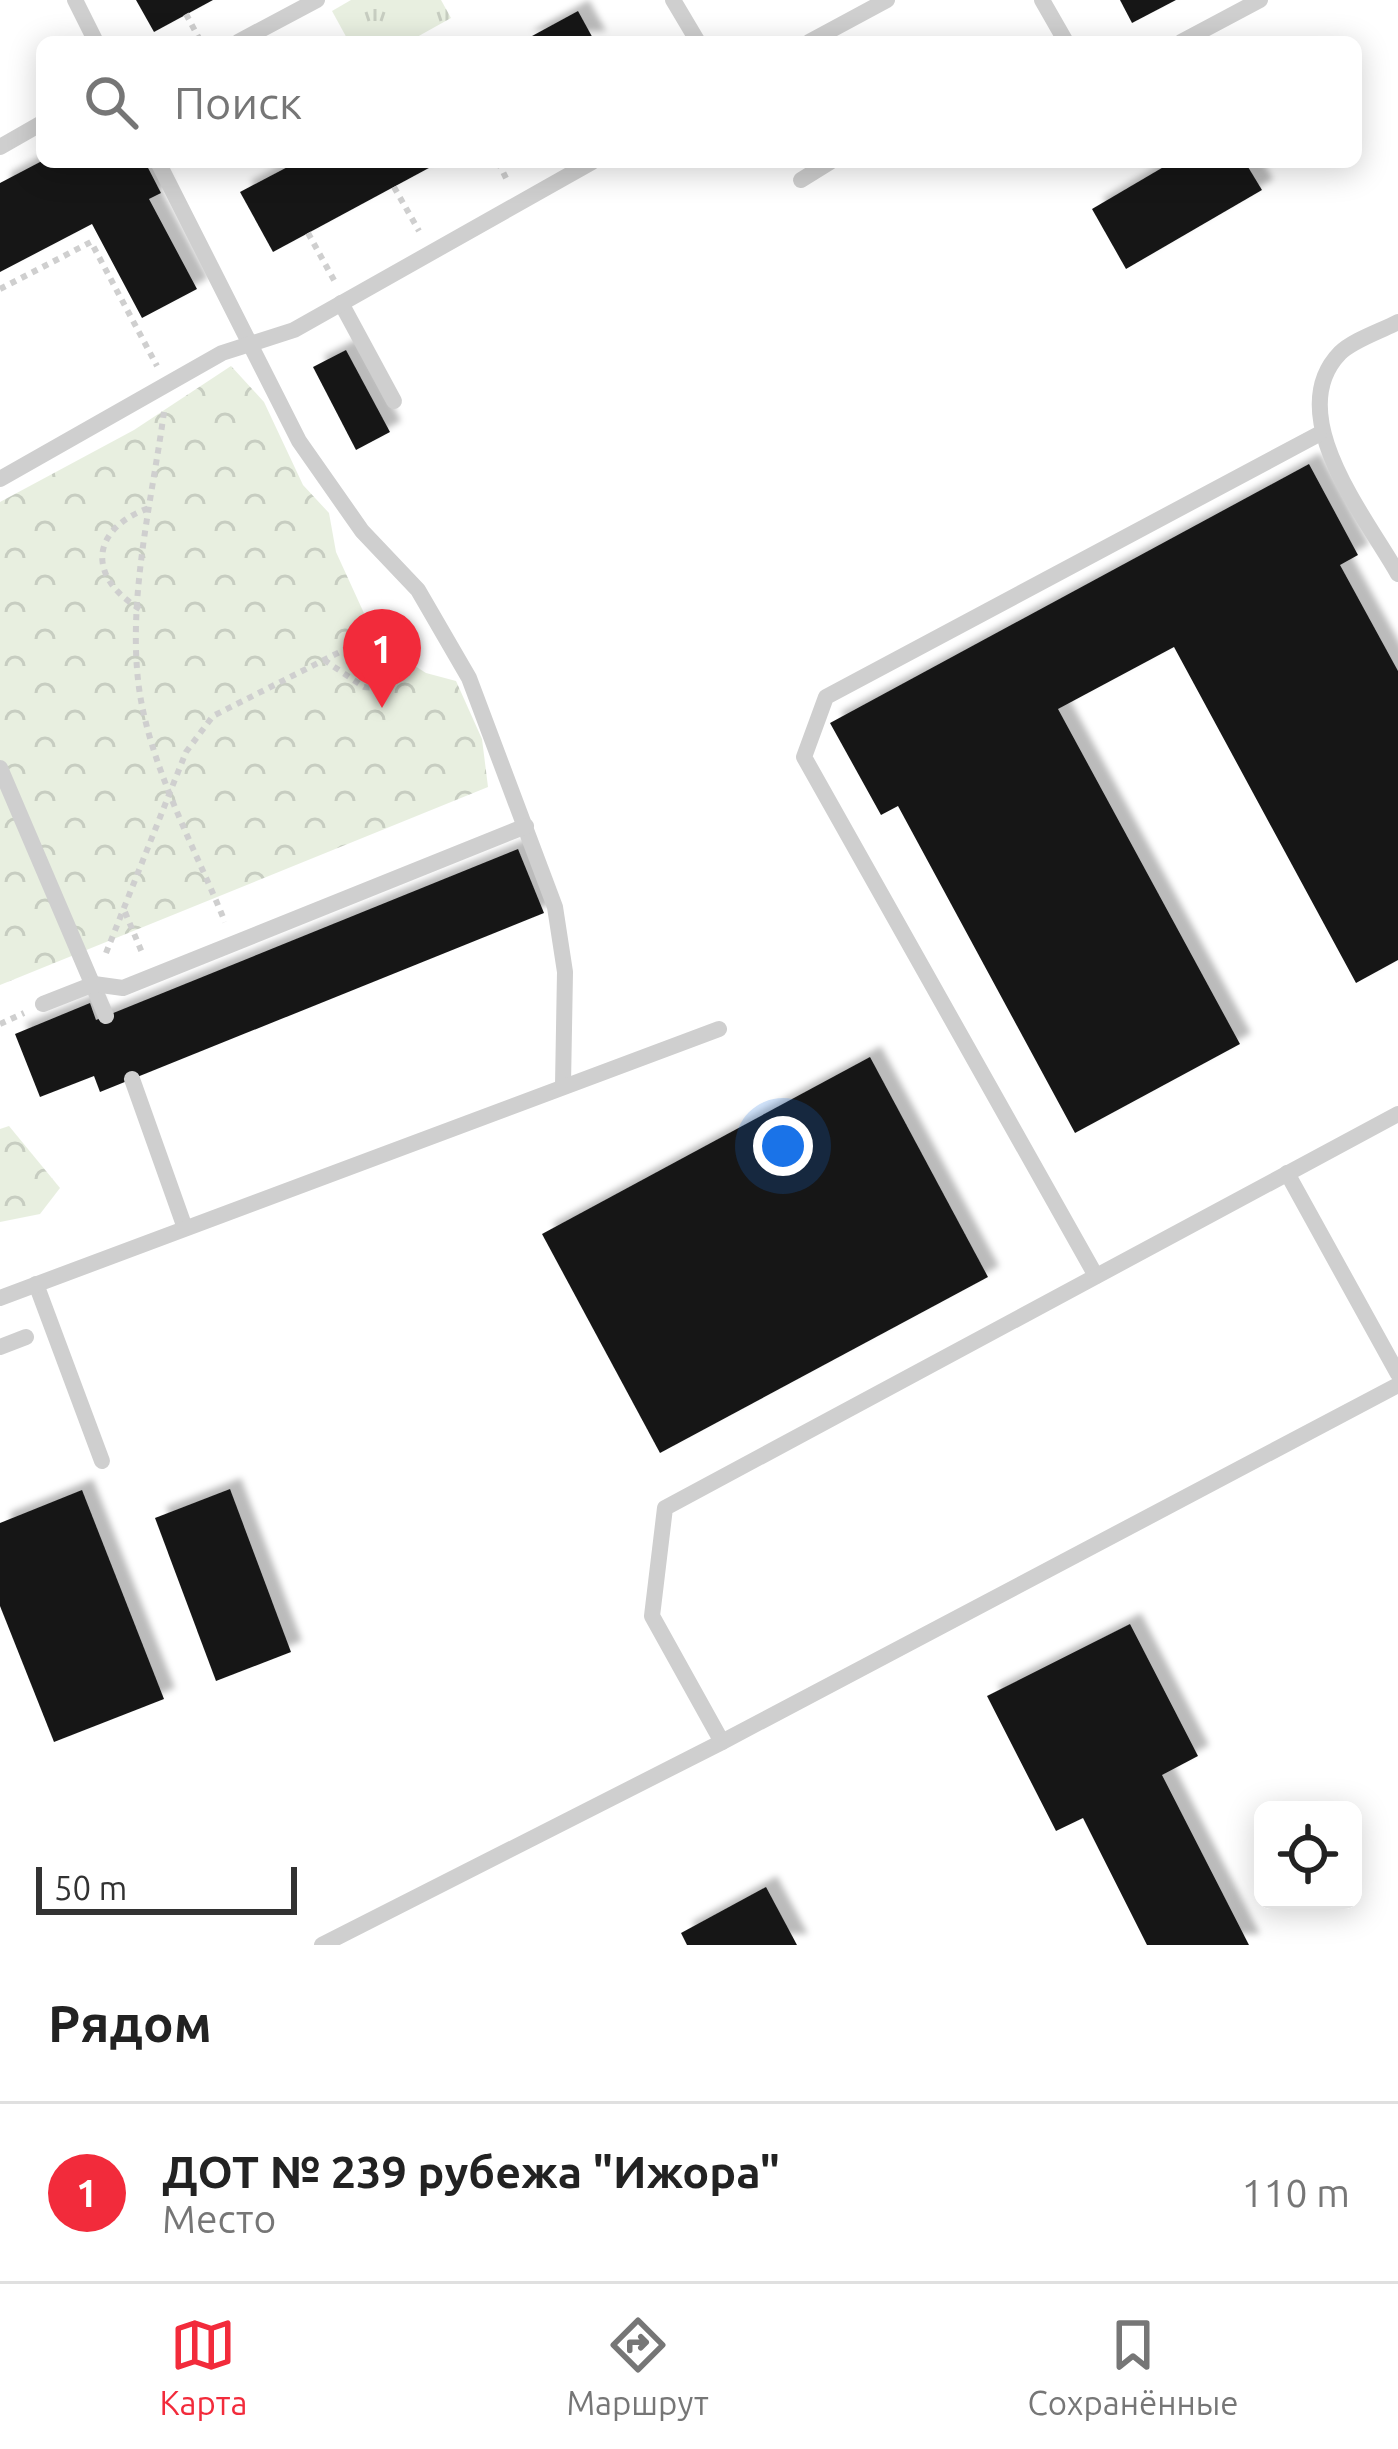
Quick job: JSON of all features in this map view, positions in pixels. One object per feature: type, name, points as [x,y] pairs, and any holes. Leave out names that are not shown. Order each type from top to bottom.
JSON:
[{"type":"lane","points":[[75,0],[93,36]]},
{"type":"lane","points":[[249,36],[316,0]]},
{"type":"lane","points":[[674,0],[695,36]]},
{"type":"lane","points":[[820,36],[859,7],[887,0]]},
{"type":"lane","points":[[1042,0],[1063,36]]},
{"type":"lane","points":[[1192,36],[1260,0]]},
{"type":"lane","points":[[0,147],[36,126]]},
{"type":"lane","points":[[161,168],[299,441],[331,491],[429,607],[469,678],[555,907],[562,951],[562,1085]]},
{"type":"lane","points":[[0,479],[223,353],[294,330],[581,168]]},
{"type":"lane","points":[[801,179],[820,168]]},
{"type":"lane","points":[[344,302],[394,401]]},
{"type":"lane","points":[[1398,322],[1340,352],[1318,393],[1319,434],[1398,574]]},
{"type":"lane","points":[[1096,1276],[804,757],[826,697],[1319,434]]},
{"type":"lane","points":[[0,768],[106,1016]]},
{"type":"lane","points":[[43,1004],[94,984],[123,988],[526,826]]},
{"type":"lane","points":[[0,1298],[719,1029]]},
{"type":"lane","points":[[132,1079],[185,1228]]},
{"type":"lane","points":[[722,1742],[652,1616],[664,1508],[1398,1114]]},
{"type":"lane","points":[[1287,1174],[1398,1374]]},
{"type":"lane","points":[[36,1284],[102,1461]]},
{"type":"lane","points":[[0,1346],[26,1337]]},
{"type":"lane","points":[[322,1945],[722,1742],[1398,1385]]},
{"type":"path","points":[[186,14],[198,36]]},
{"type":"path","points":[[394,187],[431,253]]},
{"type":"path","points":[[308,233],[344,302]]},
{"type":"path","points":[[0,290],[92,242],[167,384],[140,609],[139,690],[233,943]]},
{"type":"path","points":[[140,609],[115,594],[102,568],[105,538],[124,516],[152,507]]},
{"type":"path","points":[[94,984],[186,752],[213,716],[429,607]]},
{"type":"path","points":[[324,660],[364,687],[374,688],[381,681],[382,631]]},
{"type":"path","points":[[124,909],[151,976]]},
{"type":"green space","points":[[351,0],[441,0],[451,18],[419,36],[346,36],[332,11]]},
{"type":"green space","points":[[231,366],[264,402],[303,485],[329,513],[336,552],[368,622],[393,652],[426,673],[456,681],[482,739],[488,787],[0,985],[0,502],[134,430]]},
{"type":"green space","points":[[9,1126],[60,1188],[40,1214],[0,1222],[0,1129]]},
{"type":"building","points":[[136,0],[213,0],[154,32]]},
{"type":"building","points":[[1120,0],[1176,0],[1132,23]]},
{"type":"building","points":[[578,11],[592,36],[532,36]]},
{"type":"building","points":[[36,164],[36,168],[148,168],[161,193],[149,199],[197,289],[142,318],[92,224],[0,272],[0,183]]},
{"type":"building","points":[[286,168],[429,168],[273,252],[240,192]]},
{"type":"building","points":[[1162,168],[1249,168],[1262,190],[1126,269],[1092,209]]},
{"type":"building","points":[[346,350],[390,432],[356,450],[313,367]]},
{"type":"building","points":[[1309,464],[1358,555],[1340,565],[1398,671],[1398,960],[1356,983],[1174,647],[1058,709],[1240,1044],[1075,1133],[898,806],[881,815],[830,723]]},
{"type":"building","points":[[518,849],[544,913],[100,1092],[94,1076],[40,1097],[15,1034],[90,1003],[96,1020]]},
{"type":"building","points":[[870,1057],[988,1277],[660,1453],[542,1234]]},
{"type":"building","points":[[230,1489],[291,1652],[216,1681],[155,1518]]},
{"type":"building","points":[[82,1490],[164,1699],[54,1742],[0,1606],[0,1523]]},
{"type":"building","points":[[1130,1624],[1198,1756],[1162,1775],[1249,1945],[1147,1945],[1083,1818],[1056,1831],[987,1696]]},
{"type":"building","points":[[766,1887],[797,1945],[687,1945],[681,1933]]},
{"type":"place","name":"ДОТ № 239 рубежа \"Ижора\"","points":[[382,708]]}]
